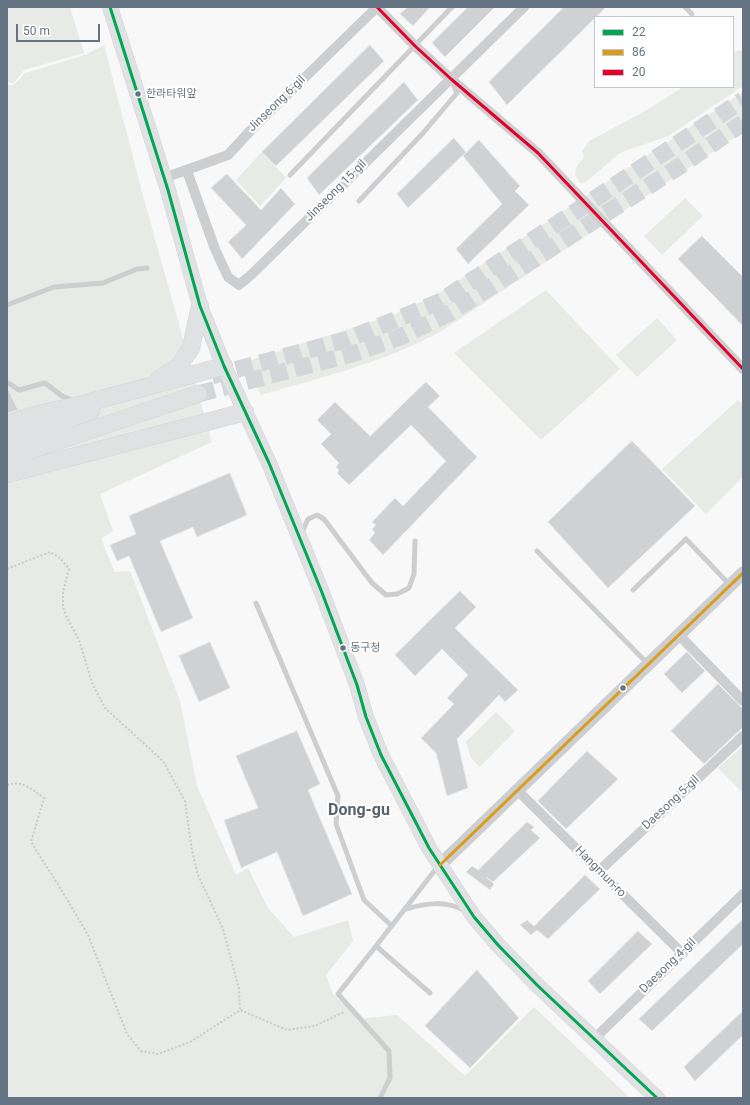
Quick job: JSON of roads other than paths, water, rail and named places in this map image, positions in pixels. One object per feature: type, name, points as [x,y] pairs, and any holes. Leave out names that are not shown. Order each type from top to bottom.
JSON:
[{"type":"highway","points":[[151,385],[179,366],[191,348],[200,306]]},
{"type":"highway","points":[[7,424],[34,415],[83,404],[151,385],[199,374],[224,366]]},
{"type":"highway","points":[[7,442],[87,412],[198,386],[7,458]]},
{"type":"highway","points":[[7,474],[245,412]]},
{"type":"main road","points":[[110,7],[164,178],[200,306],[224,366],[269,463],[301,541],[347,657],[381,755],[429,848],[474,917],[498,945],[537,985],[657,1098]]},
{"type":"street","name":"Jinseong 6-gil","points":[[164,178],[228,155],[250,131],[377,7],[415,46],[451,79],[538,153],[743,369]]},
{"type":"street","name":"Jinseong 15-gil","points":[[187,170],[215,249],[228,277],[238,285],[252,274],[524,7]]},
{"type":"street","points":[[440,865],[743,573]]},
{"type":"street","points":[[679,635],[743,701]]},
{"type":"street","name":"Daesong 5-gil","points":[[599,871],[743,736]]},
{"type":"street","name":"Hangmun-ro","points":[[518,791],[682,953]]},
{"type":"street","name":"Daesong 4-gil","points":[[594,1039],[743,894]]},
{"type":"lane","points":[[290,175],[452,7]]},
{"type":"lane","points":[[685,7],[692,14]]},
{"type":"lane","points":[[359,201],[423,133],[457,93],[451,79]]},
{"type":"lane","points":[[7,305],[54,287],[103,283],[137,269],[147,268]]},
{"type":"lane","points":[[7,382],[20,390],[45,383],[62,396],[83,404]]},
{"type":"lane","points":[[301,541],[303,528],[308,518],[316,515],[324,519],[372,583],[386,595],[397,594],[409,588],[414,574],[415,541]]},
{"type":"lane","points":[[633,590],[686,540],[730,586]]},
{"type":"lane","points":[[537,551],[649,664]]},
{"type":"lane","points":[[256,603],[338,796],[336,824],[364,900],[392,926]]},
{"type":"lane","points":[[380,1098],[390,1078],[389,1051],[338,994],[440,865]]},
{"type":"lane","points":[[405,909],[430,903],[451,905],[474,917]]},
{"type":"lane","points":[[376,946],[430,993]]},
{"type":"tunnel","points":[[212,376],[346,340],[441,301],[743,100]]},
{"type":"tunnel","points":[[198,394],[352,354],[400,337],[448,314],[677,168],[743,123]]},
{"type":"place","name":"한라타워앞","points":[[138,94]]},
{"type":"place","name":"동구청","points":[[343,648]]},
{"type":"district","name":"Dong-gu","points":[[359,811]]}]
